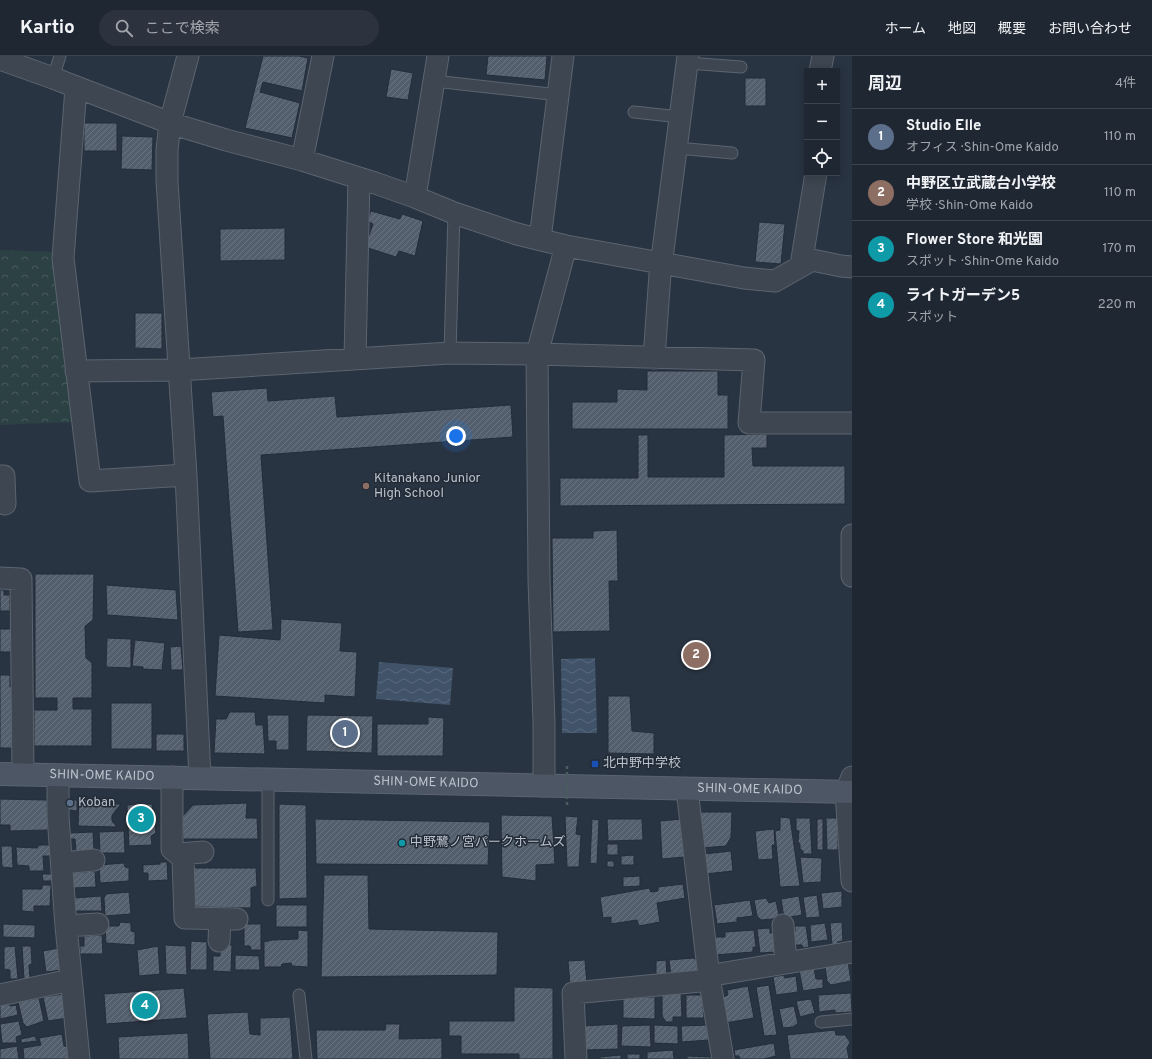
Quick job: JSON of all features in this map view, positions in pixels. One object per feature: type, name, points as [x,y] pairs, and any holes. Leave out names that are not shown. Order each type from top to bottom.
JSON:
[{"type":"main road","name":"SHIN-OME KAIDO","points":[[0,774],[687,789],[850,787]]},
{"type":"street","points":[[188,56],[170,123],[166,181],[186,475],[200,778]]},
{"type":"street","points":[[302,160],[323,56]]},
{"type":"street","points":[[415,197],[438,56]]},
{"type":"street","points":[[540,240],[563,56]]},
{"type":"street","points":[[821,68],[823,56]]},
{"type":"street","points":[[0,59],[54,78],[76,88],[170,123],[226,140],[302,160],[375,183],[454,213],[540,240],[744,278],[775,281],[812,260],[852,267]]},
{"type":"street","points":[[654,358],[661,263],[677,148],[687,59]]},
{"type":"street","points":[[76,88],[63,258],[90,481],[186,475]]},
{"type":"street","points":[[801,265],[816,176]]},
{"type":"street","points":[[355,358],[359,178]]},
{"type":"street","points":[[544,786],[537,354],[566,246]]},
{"type":"street","points":[[76,371],[179,370],[450,353],[754,360],[749,423],[852,423]]},
{"type":"street","points":[[0,476],[4,476],[5,504]]},
{"type":"street","points":[[852,535],[852,576]]},
{"type":"street","points":[[0,578],[21,579],[23,774]]},
{"type":"street","points":[[58,776],[58,816],[66,926],[79,1059]]},
{"type":"street","points":[[172,777],[172,849],[183,858],[185,918],[229,919],[219,941]]},
{"type":"street","points":[[850,787],[852,881]]},
{"type":"street","points":[[687,789],[709,977],[723,1059]]},
{"type":"street","points":[[179,854],[203,852]]},
{"type":"street","points":[[62,863],[94,860]]},
{"type":"street","points":[[66,926],[98,924]]},
{"type":"street","points":[[783,925],[786,963]]},
{"type":"street","points":[[576,1059],[573,993],[700,981],[719,974],[852,952]]},
{"type":"street","points":[[0,994],[71,980]]},
{"type":"lane","points":[[54,78],[60,56]]},
{"type":"lane","points":[[687,59],[741,67]]},
{"type":"lane","points":[[434,81],[559,95]]},
{"type":"lane","points":[[634,112],[680,117]]},
{"type":"lane","points":[[677,148],[732,153]]},
{"type":"lane","points":[[450,353],[454,213]]},
{"type":"lane","points":[[268,779],[268,900]]},
{"type":"lane","points":[[299,995],[306,1059]]},
{"type":"lane","points":[[821,1022],[852,1019]]},
{"type":"path","points":[[567,766],[567,805]]},
{"type":"green space","points":[[0,250],[56,252],[73,422],[0,425]]},
{"type":"water","points":[[595,658],[597,733],[562,733],[561,659]]},
{"type":"water","points":[[379,662],[453,668],[450,705],[376,699]]},
{"type":"building","points":[[263,56],[299,56],[308,58],[302,91],[263,82],[260,92],[300,103],[292,138],[245,128]]},
{"type":"building","points":[[488,56],[547,56],[545,80],[486,75]]},
{"type":"building","points":[[391,69],[413,73],[408,100],[386,97]]},
{"type":"building","points":[[745,78],[766,78],[766,106],[745,106]]},
{"type":"building","points":[[84,123],[117,123],[117,151],[84,151]]},
{"type":"building","points":[[122,136],[153,137],[152,170],[121,169]]},
{"type":"building","points":[[371,211],[400,219],[402,214],[423,221],[415,256],[399,251],[396,257],[365,247],[373,224],[367,221]]},
{"type":"building","points":[[759,222],[785,224],[781,264],[755,262]]},
{"type":"building","points":[[285,228],[285,260],[220,261],[220,229]]},
{"type":"building","points":[[135,313],[162,313],[162,349],[135,348]]},
{"type":"building","points":[[647,371],[718,371],[718,395],[728,395],[728,429],[572,429],[572,402],[617,402],[617,389],[647,390]]},
{"type":"building","points":[[267,388],[268,401],[335,396],[337,417],[511,405],[513,437],[261,455],[273,630],[238,632],[223,416],[213,417],[211,392]]},
{"type":"building","points":[[767,434],[767,448],[752,448],[753,466],[845,466],[845,504],[560,506],[560,478],[638,478],[638,435],[648,435],[648,477],[724,477],[724,435]]},
{"type":"building","points":[[617,530],[618,581],[609,581],[610,631],[553,632],[552,538],[593,538],[593,531]]},
{"type":"building","points":[[35,574],[94,574],[93,620],[85,626],[86,658],[92,663],[92,698],[73,698],[73,709],[92,709],[92,746],[34,746],[34,710],[57,710],[57,698],[35,698]]},
{"type":"building","points":[[106,585],[176,590],[178,620],[107,615]]},
{"type":"building","points":[[0,587],[1,590],[4,590],[4,595],[10,595],[10,611],[0,611]]},
{"type":"building","points":[[281,619],[342,623],[340,651],[357,652],[355,697],[325,695],[325,703],[215,696],[219,635],[280,640]]},
{"type":"building","points":[[0,629],[12,629],[11,652],[0,652]]},
{"type":"building","points":[[107,638],[131,639],[131,668],[106,667]]},
{"type":"building","points":[[135,640],[165,643],[162,670],[143,669],[143,667],[132,666]]},
{"type":"building","points":[[181,646],[183,670],[171,670],[170,647]]},
{"type":"building","points":[[0,675],[10,675],[10,687],[12,687],[12,748],[0,748]]},
{"type":"building","points":[[608,696],[630,696],[632,731],[654,733],[654,754],[608,753]]},
{"type":"building","points":[[111,703],[152,703],[152,749],[111,749]]},
{"type":"building","points":[[230,712],[255,712],[256,725],[263,725],[265,754],[214,753],[216,719],[226,719]]},
{"type":"building","points":[[267,715],[289,715],[289,750],[276,750],[276,741],[268,741]]},
{"type":"building","points":[[307,715],[373,716],[372,753],[306,751]]},
{"type":"building","points":[[428,717],[444,718],[443,756],[377,756],[377,724],[428,724]]},
{"type":"building","points":[[156,734],[184,734],[184,751],[156,751]]},
{"type":"building","points":[[0,799],[47,800],[48,830],[10,831],[10,825],[0,825]]},
{"type":"building","points":[[111,799],[112,804],[121,804],[112,815],[112,821],[117,827],[78,826],[79,800]]},
{"type":"building","points":[[68,800],[77,800],[77,811],[68,810]]},
{"type":"building","points":[[247,803],[246,818],[257,818],[258,839],[183,839],[182,817],[193,805]]},
{"type":"building","points":[[152,804],[156,833],[151,836],[152,845],[129,846],[127,805]]},
{"type":"building","points":[[279,804],[306,805],[307,898],[279,899]]},
{"type":"building","points":[[699,812],[732,812],[731,837],[726,846],[702,848]]},
{"type":"building","points":[[501,815],[552,816],[555,864],[536,865],[536,881],[502,877]]},
{"type":"building","points":[[565,816],[578,817],[576,834],[581,835],[579,867],[567,867]]},
{"type":"building","points":[[780,817],[790,818],[800,886],[780,887],[775,831],[780,830]]},
{"type":"building","points":[[796,818],[810,818],[812,854],[803,854],[803,851],[800,849],[800,844],[798,842],[799,831],[796,830]]},
{"type":"building","points":[[826,818],[838,818],[838,850],[827,850]]},
{"type":"building","name":"中野鷺ノ宮パークホームズ","points":[[315,819],[490,822],[488,865],[316,864]]},
{"type":"building","points":[[592,819],[599,820],[597,864],[590,863]]},
{"type":"building","points":[[607,819],[642,819],[643,840],[608,841]]},
{"type":"building","points":[[682,819],[684,857],[662,859],[660,821]]},
{"type":"building","points":[[817,819],[823,819],[823,850],[817,850]]},
{"type":"building","points":[[774,829],[775,845],[772,845],[773,859],[758,860],[755,831]]},
{"type":"building","points":[[124,831],[125,853],[100,853],[99,832]]},
{"type":"building","points":[[93,832],[94,850],[76,851],[75,839],[69,839],[69,833]]},
{"type":"building","points":[[607,844],[618,844],[618,855],[607,855]]},
{"type":"building","points":[[39,845],[53,845],[53,856],[43,856],[44,871],[29,871],[29,866],[17,865],[16,847],[37,848]]},
{"type":"building","points":[[1,846],[12,846],[13,868],[2,867]]},
{"type":"building","points":[[731,851],[733,871],[705,874],[704,854]]},
{"type":"building","points":[[634,855],[634,865],[621,865],[621,856]]},
{"type":"building","points":[[800,857],[822,858],[821,882],[803,883]]},
{"type":"building","points":[[607,861],[614,861],[614,867],[607,867]]},
{"type":"building","points":[[160,862],[167,862],[168,880],[148,881],[148,873],[143,873],[143,865],[160,864]]},
{"type":"building","points":[[124,863],[125,867],[129,868],[129,881],[100,883],[99,865]]},
{"type":"building","points":[[193,868],[256,868],[257,886],[251,888],[251,908],[193,907]]},
{"type":"building","points":[[95,871],[96,887],[73,888],[71,873]]},
{"type":"building","points":[[42,874],[55,874],[56,881],[43,881]]},
{"type":"building","points":[[324,875],[368,875],[369,929],[498,932],[497,975],[321,977]]},
{"type":"building","points":[[640,876],[640,886],[623,887],[623,877]]},
{"type":"building","points":[[683,884],[685,898],[657,903],[660,922],[639,926],[637,920],[611,924],[611,917],[603,918],[600,897],[649,888],[651,892],[658,891],[658,887]]},
{"type":"building","points":[[42,885],[51,885],[50,906],[34,906],[34,912],[22,911],[22,889],[42,889]]},
{"type":"building","points":[[842,891],[842,907],[823,909],[821,893]]},
{"type":"building","points":[[129,892],[131,914],[105,916],[104,898],[106,894]]},
{"type":"building","points":[[817,895],[820,917],[806,918],[803,897]]},
{"type":"building","points":[[101,896],[102,911],[74,911],[74,898]]},
{"type":"building","points":[[799,896],[802,915],[784,918],[781,899]]},
{"type":"building","points":[[766,898],[769,903],[776,901],[779,915],[773,919],[761,920],[757,916],[754,900]]},
{"type":"building","points":[[750,900],[753,916],[737,918],[737,922],[717,924],[714,905]]},
{"type":"building","points":[[276,905],[307,905],[307,927],[276,927]]},
{"type":"building","points":[[120,922],[131,923],[131,931],[135,932],[135,945],[106,943],[105,926],[119,926]]},
{"type":"building","points":[[842,922],[843,941],[837,942],[838,945],[832,945],[830,923]]},
{"type":"building","points":[[825,923],[828,940],[811,942],[810,925]]},
{"type":"building","points":[[3,924],[35,925],[35,938],[3,937]]},
{"type":"building","points":[[244,924],[261,924],[261,950],[251,950],[250,946],[244,946]]},
{"type":"building","points":[[795,926],[806,926],[809,947],[803,948],[802,945],[793,945],[792,932],[795,931]]},
{"type":"building","points":[[770,928],[770,933],[775,933],[776,952],[760,953],[757,929]]},
{"type":"building","points":[[298,930],[308,931],[308,967],[292,966],[291,963],[282,964],[281,967],[264,967],[264,942],[272,940],[298,939]]},
{"type":"building","points":[[754,930],[756,947],[753,947],[753,952],[715,955],[713,937],[725,937],[725,932]]},
{"type":"building","points":[[102,935],[103,954],[80,954],[80,946],[84,946],[84,936]]},
{"type":"building","points":[[191,941],[207,942],[207,970],[190,970]]},
{"type":"building","points":[[220,944],[232,945],[231,972],[213,971],[213,956],[220,956]]},
{"type":"building","points":[[165,945],[186,946],[187,975],[166,974]]},
{"type":"building","points":[[15,946],[18,979],[10,979],[10,970],[4,969],[4,947]]},
{"type":"building","points":[[22,946],[31,946],[32,964],[29,965],[30,979],[24,979]]},
{"type":"building","points":[[158,946],[160,974],[139,976],[137,950]]},
{"type":"building","points":[[59,948],[62,970],[46,972],[43,951]]},
{"type":"building","points":[[235,955],[259,956],[260,970],[235,970]]},
{"type":"building","points":[[693,958],[699,961],[698,972],[671,976],[669,960]]},
{"type":"building","points":[[585,960],[587,984],[570,985],[568,961]]},
{"type":"building","points":[[666,960],[667,977],[656,977],[656,961]]},
{"type":"building","points":[[848,961],[851,981],[831,985],[827,981],[825,966]]},
{"type":"building","points":[[814,968],[816,979],[823,979],[823,988],[803,991],[799,970]]},
{"type":"building","points":[[783,975],[785,978],[796,976],[798,992],[776,995],[773,977]]},
{"type":"building","points":[[769,985],[777,1035],[764,1036],[756,987]]},
{"type":"building","points":[[748,986],[754,1018],[725,1023],[721,998],[728,995],[727,990]]},
{"type":"building","points":[[514,987],[553,988],[553,1059],[519,1059],[519,1054],[461,1054],[461,1036],[449,1036],[449,1021],[514,1021]]},
{"type":"building","points":[[184,988],[187,1018],[106,1024],[104,994]]},
{"type":"building","points":[[681,993],[682,1017],[673,1017],[673,1022],[666,1022],[662,1016],[662,995]]},
{"type":"building","points":[[851,993],[852,1012],[835,1013],[835,1010],[819,1012],[818,995]]},
{"type":"building","points":[[63,994],[68,1018],[48,1021],[43,997]]},
{"type":"building","points":[[686,995],[702,995],[704,1018],[686,1018]]},
{"type":"building","points":[[623,997],[655,997],[655,1019],[623,1018]]},
{"type":"building","points":[[39,998],[44,1021],[27,1027],[23,1023],[18,1002]]},
{"type":"building","points":[[811,999],[815,1013],[800,1017],[796,1001]]},
{"type":"building","points":[[7,1002],[10,1006],[16,1005],[18,1015],[0,1019],[0,1004]]},
{"type":"building","points":[[794,1006],[798,1023],[793,1027],[783,1028],[779,1009]]},
{"type":"building","points":[[248,1012],[250,1034],[260,1035],[260,1018],[290,1017],[293,1059],[210,1059],[207,1014]]},
{"type":"building","points":[[19,1021],[22,1035],[16,1037],[17,1043],[2,1043],[0,1024]]},
{"type":"building","points":[[386,1024],[400,1024],[399,1039],[442,1038],[442,1059],[317,1059],[316,1030],[385,1030]]},
{"type":"building","points":[[618,1024],[618,1049],[585,1050],[583,1026]]},
{"type":"building","points":[[650,1025],[651,1047],[621,1046],[622,1026]]},
{"type":"building","points":[[654,1025],[678,1026],[678,1044],[654,1043]]},
{"type":"building","points":[[708,1025],[709,1040],[682,1042],[681,1026]]},
{"type":"building","points":[[835,1030],[836,1035],[845,1035],[850,1042],[847,1048],[849,1059],[790,1059],[787,1035]]},
{"type":"building","points":[[188,1033],[189,1059],[119,1059],[118,1037]]},
{"type":"building","points":[[62,1034],[64,1046],[69,1047],[70,1059],[24,1059],[23,1048],[41,1045],[39,1038]]},
{"type":"building","points":[[35,1036],[37,1041],[21,1043],[21,1039]]},
{"type":"building","points":[[774,1043],[776,1056],[764,1059],[740,1059],[739,1056],[735,1056],[734,1050]]},
{"type":"building","points":[[17,1046],[19,1059],[0,1059],[0,1049]]},
{"type":"building","points":[[673,1050],[674,1059],[647,1059],[647,1052]]},
{"type":"building","points":[[627,1054],[640,1054],[640,1059],[627,1059]]},
{"type":"building","points":[[621,1055],[621,1059],[600,1059],[600,1057]]},
{"type":"building","points":[[687,1056],[712,1057],[712,1059],[687,1059]]},
{"type":"place","name":"Kitanakano Junior High School","points":[[366,486]]},
{"type":"place","name":"中野区立武蔵台小学校","points":[[696,655]]},
{"type":"place","name":"Studio Elle","points":[[345,733]]},
{"type":"place","name":"北中野中学校","points":[[595,764]]},
{"type":"place","name":"Koban","points":[[70,803]]},
{"type":"place","name":"Flower Store 和光園","points":[[141,819]]},
{"type":"place","name":"中野鷺ノ宮パークホームズ","points":[[402,843]]},
{"type":"place","name":"ライトガーデン5","points":[[145,1006]]}]
